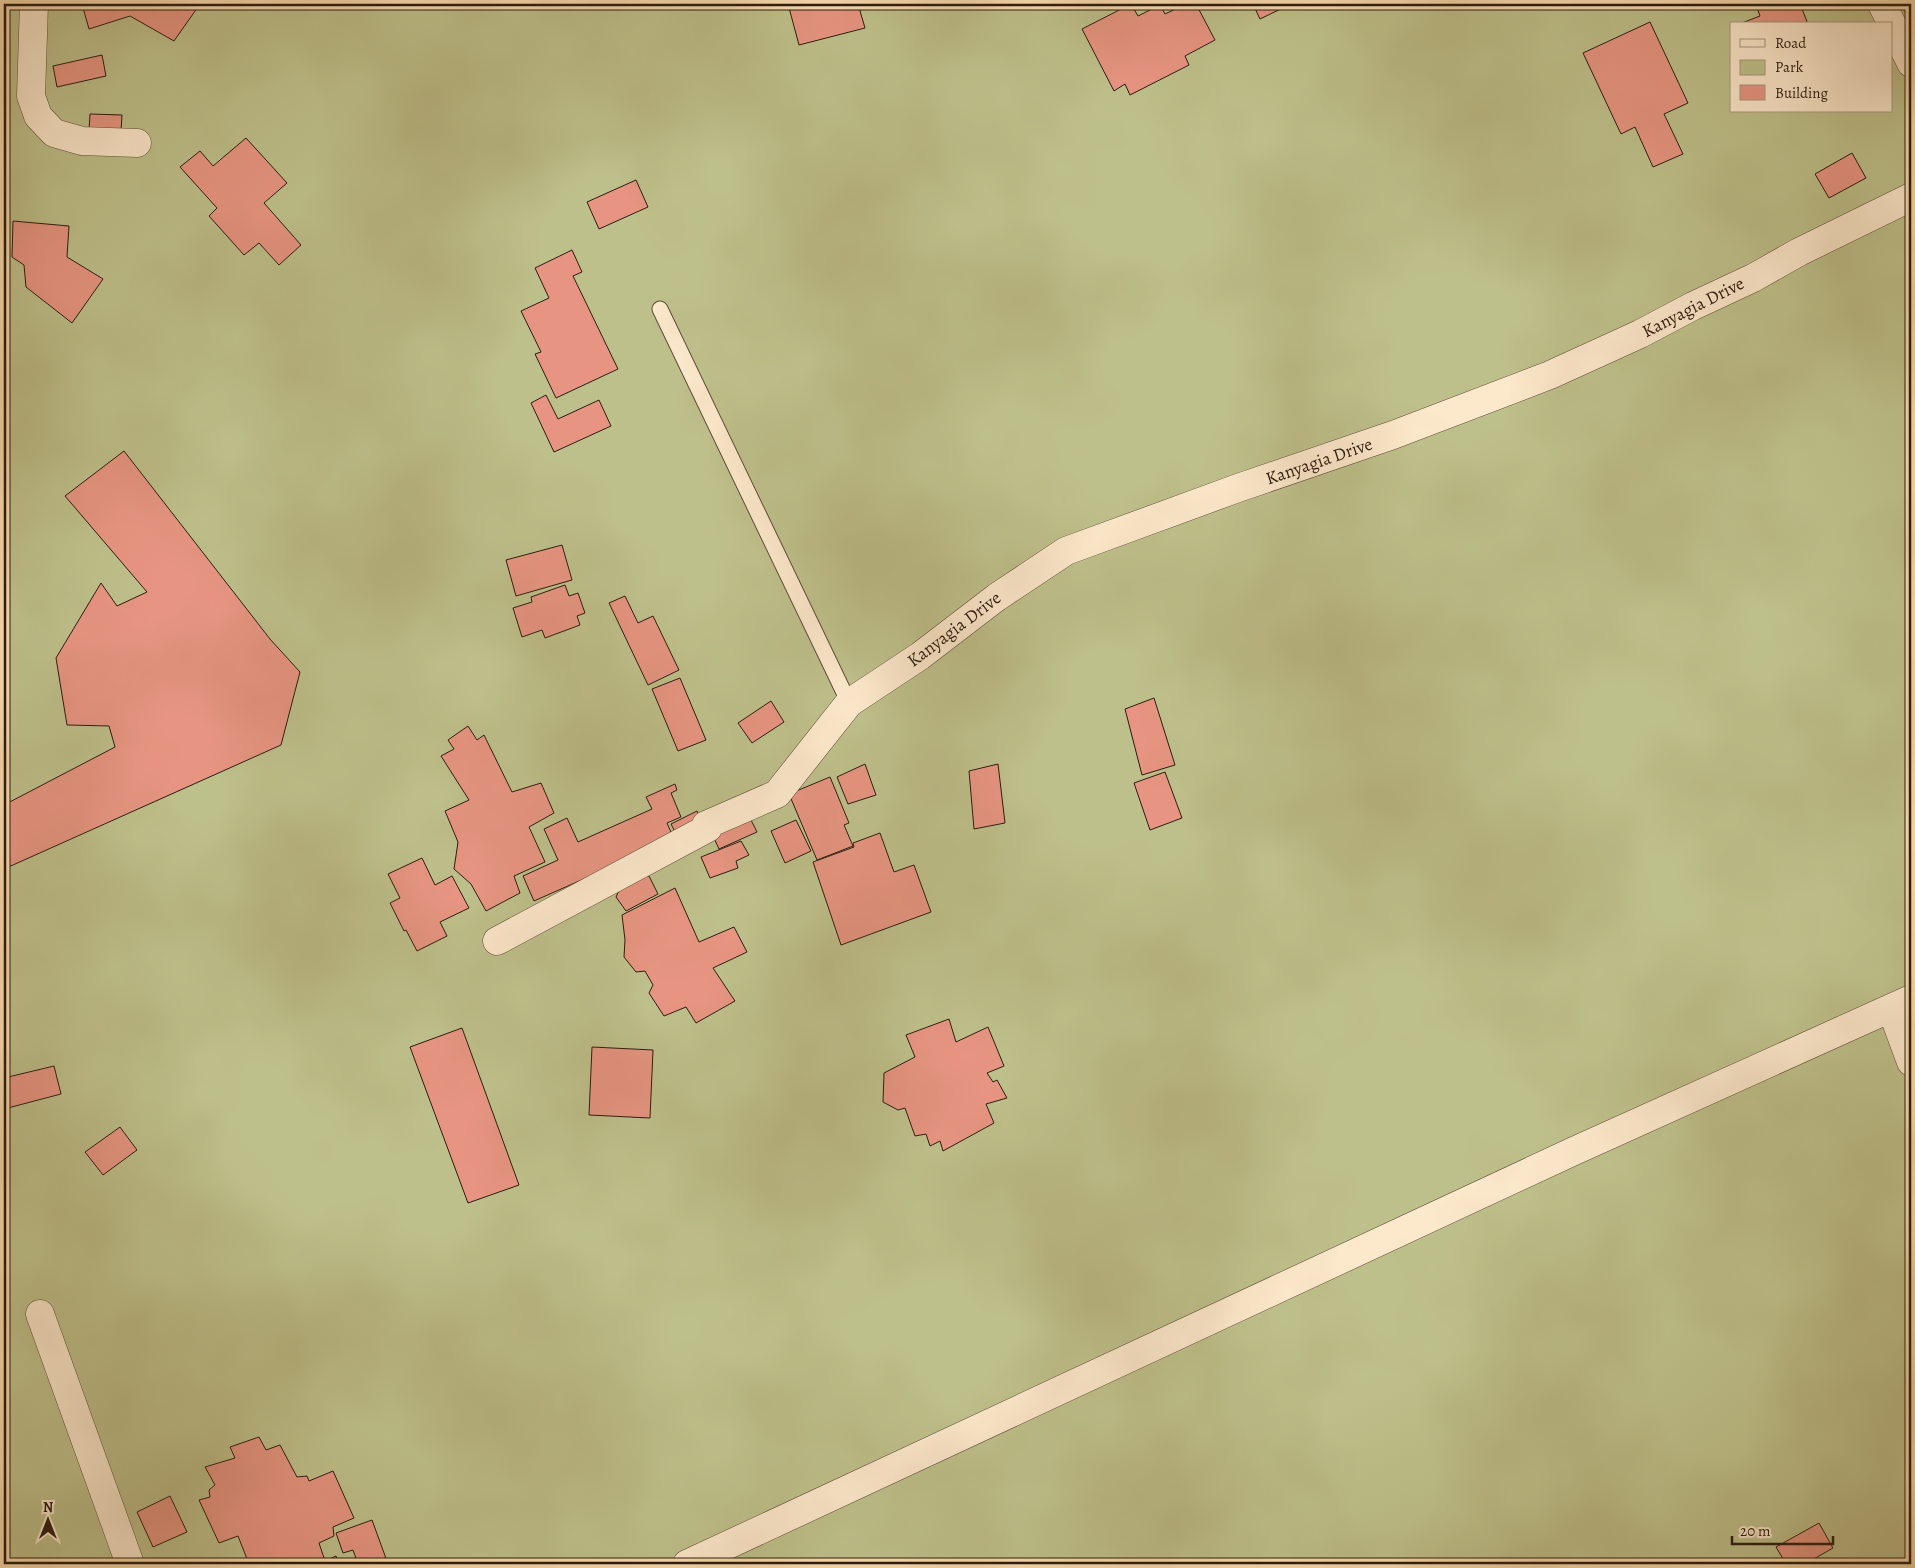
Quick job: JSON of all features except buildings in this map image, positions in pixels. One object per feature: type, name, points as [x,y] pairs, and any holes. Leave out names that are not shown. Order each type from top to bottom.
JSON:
[{"type":"street","points":[[34,4],[31,96],[38,116],[54,133],[82,141],[136,143]]},
{"type":"street","points":[[1882,4],[1891,22]]},
{"type":"street","points":[[1892,24],[1911,63]]},
{"type":"street","name":"Kanyagia Drive","points":[[497,941],[708,828],[706,824],[777,794],[849,703],[920,656],[997,597],[1066,551],[1238,488],[1393,435],[1550,375],[1640,334],[1693,306],[1753,278],[1799,252],[1911,196]]},
{"type":"street","points":[[687,1564],[1565,1155],[1901,1004],[1911,1062]]},
{"type":"street","points":[[40,1314],[130,1564]]},
{"type":"lane","points":[[660,309],[849,703]]},
{"type":"green space","points":[[4,4],[1911,4],[1911,1564],[4,1564]]}]
